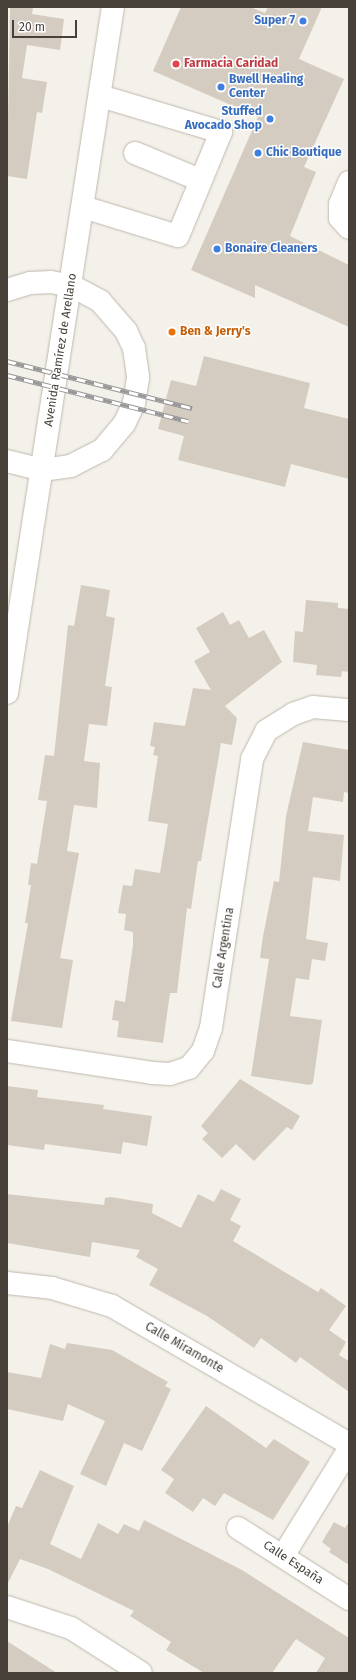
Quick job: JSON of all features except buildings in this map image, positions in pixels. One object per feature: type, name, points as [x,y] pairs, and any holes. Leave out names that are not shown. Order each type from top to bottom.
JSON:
[{"type":"street","name":"Avenida Ramírez de Arellano","points":[[7,693],[72,286],[113,7]]},
{"type":"street","points":[[83,207],[178,236],[221,132],[100,96]]},
{"type":"street","points":[[135,153],[200,180]]},
{"type":"street","points":[[349,182],[340,204],[340,218],[349,228]]},
{"type":"street","points":[[7,290],[30,283],[72,286],[100,301],[126,331],[137,365],[136,393],[124,424],[102,450],[71,466],[43,470],[7,461]]},
{"type":"street","name":"Calle Argentina","points":[[7,1051],[152,1073],[170,1074],[189,1068],[204,1051],[211,1028],[252,759],[266,731],[293,714],[313,707],[349,710]]},
{"type":"street","name":"Calle Miramonte","points":[[7,1283],[52,1288],[112,1306],[349,1444]]},
{"type":"street","points":[[283,1556],[349,1449]]},
{"type":"street","name":"Calle España","points":[[238,1528],[349,1599]]},
{"type":"street","points":[[7,1607],[71,1628],[141,1673]]},
{"type":"railway","points":[[7,361],[192,408]]},
{"type":"railway","points":[[7,375],[188,421]]},
{"type":"place","name":"Super 7","points":[[303,21]]},
{"type":"place","name":"Farmacia Caridad","points":[[176,64]]},
{"type":"place","name":"Bwell Healing Center","points":[[221,87]]},
{"type":"place","name":"Stuffed Avocado Shop","points":[[270,119]]},
{"type":"place","name":"Chic Boutique","points":[[258,153]]},
{"type":"place","name":"Bonaire Cleaners","points":[[217,249]]},
{"type":"place","name":"Ben & Jerry's","points":[[172,332]]}]
